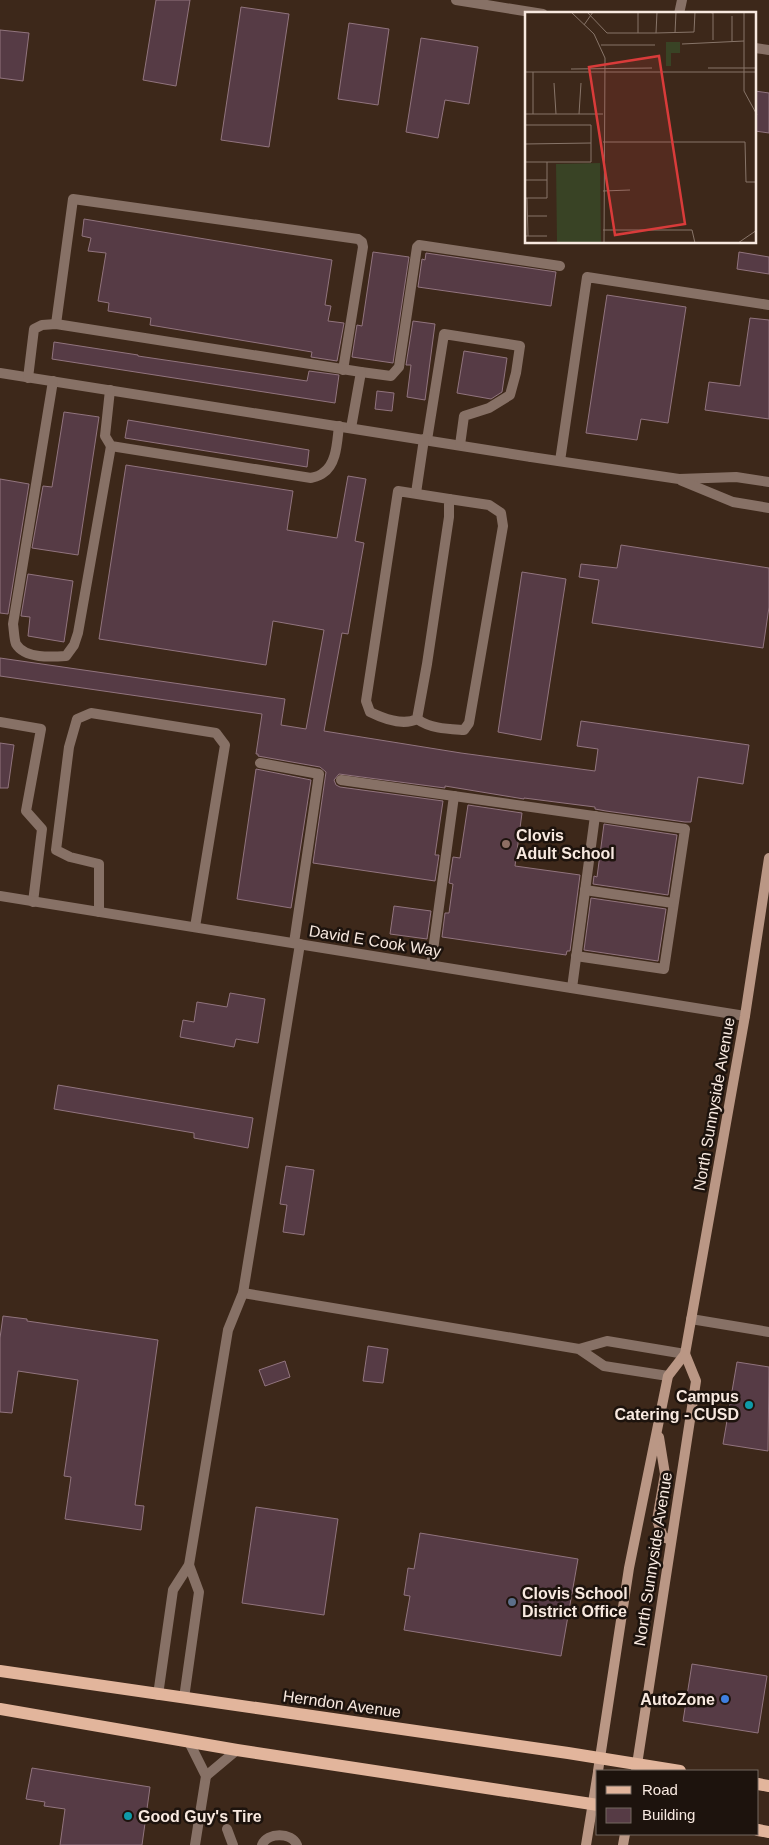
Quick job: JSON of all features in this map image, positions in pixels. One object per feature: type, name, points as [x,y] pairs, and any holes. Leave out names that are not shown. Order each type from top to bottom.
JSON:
[{"type":"main road","name":"North Sunnyside Avenue","points":[[636,1768],[696,1381],[686,1354],[691,1319],[766,898],[769,858]]},
{"type":"main road","name":"North Sunnyside Avenue","points":[[598,1767],[629,1568],[668,1376],[686,1354]]},
{"type":"main road","points":[[658,1431],[665,1474],[657,1520],[664,1537],[671,1540]]},
{"type":"main road","name":"Herndon Avenue","points":[[1,1671],[568,1753],[598,1767],[665,1770]]},
{"type":"main road","points":[[0,1709],[237,1750],[595,1805]]},
{"type":"main road","name":"North Sunnyside Avenue","points":[[586,1845],[596,1792]]},
{"type":"street","points":[[456,0],[473,1],[532,12]]},
{"type":"street","points":[[756,48],[769,50]]},
{"type":"street","points":[[56,324],[73,199],[358,239],[362,242],[363,248],[344,370]]},
{"type":"street","points":[[28,378],[34,330],[42,325],[56,324],[391,376],[399,367],[417,247],[419,245],[560,266]]},
{"type":"street","points":[[560,461],[588,277],[769,306]]},
{"type":"street","points":[[416,492],[444,334],[520,346],[510,395],[489,408],[464,416],[460,445]]},
{"type":"street","points":[[352,428],[361,372]]},
{"type":"street","points":[[0,373],[679,479],[736,478],[769,482]]},
{"type":"street","points":[[53,381],[13,624],[16,643],[24,652],[50,657],[66,656],[74,645],[78,633],[111,446],[105,436],[110,390]]},
{"type":"street","points":[[111,446],[311,478],[324,473],[331,464],[335,453],[339,426]]},
{"type":"street","points":[[679,479],[732,502],[769,508]]},
{"type":"street","points":[[398,491],[416,492],[489,505],[501,513],[503,526],[469,722],[464,730],[438,728],[423,724],[417,719],[410,722],[381,717],[370,712],[366,701],[398,491]]},
{"type":"street","points":[[417,719],[427,664],[448,517],[449,498]]},
{"type":"street","points":[[99,912],[99,864],[70,857],[56,850],[69,747],[77,720],[91,713],[216,733],[224,745],[195,927]]},
{"type":"street","points":[[0,722],[41,729],[26,810],[42,829],[33,902]]},
{"type":"street","points":[[158,1695],[173,1590],[189,1565],[228,1330],[244,1293],[297,944],[319,774],[260,763]]},
{"type":"street","points":[[341,780],[684,829],[664,969],[576,956]]},
{"type":"street","points":[[430,965],[454,796]]},
{"type":"street","points":[[572,988],[595,816]]},
{"type":"street","points":[[585,890],[674,903]]},
{"type":"street","name":"David E Cook Way","points":[[0,896],[745,1016]]},
{"type":"street","points":[[244,1293],[579,1349],[604,1366],[668,1376]]},
{"type":"street","points":[[691,1319],[769,1332]]},
{"type":"street","points":[[579,1349],[607,1341],[686,1354]]},
{"type":"street","points":[[184,1698],[199,1592],[189,1565]]},
{"type":"street","points":[[189,1742],[206,1776],[195,1845]]},
{"type":"street","points":[[206,1776],[237,1750]]},
{"type":"street","points":[[224,1845],[227,1829],[233,1845]]},
{"type":"street","points":[[262,1845],[267,1838],[277,1836],[291,1838],[297,1845]]},
{"type":"building","points":[[156,0],[190,0],[176,86],[143,80]]},
{"type":"building","points":[[241,7],[289,14],[269,147],[221,140]]},
{"type":"building","points":[[349,23],[389,29],[378,105],[338,99]]},
{"type":"building","points":[[0,30],[29,33],[23,81],[0,78]]},
{"type":"building","points":[[421,38],[478,47],[469,104],[445,100],[438,138],[406,132]]},
{"type":"building","points":[[756,91],[769,93],[769,133],[756,131]]},
{"type":"building","points":[[84,219],[332,260],[325,305],[331,306],[328,321],[344,323],[337,361],[311,357],[312,352],[150,325],[151,318],[108,311],[109,303],[98,301],[106,253],[88,251],[91,238],[82,236]]},
{"type":"building","points":[[373,252],[409,257],[393,363],[352,357],[357,325],[362,326]]},
{"type":"building","points":[[739,252],[769,257],[769,274],[737,269]]},
{"type":"building","points":[[426,253],[556,272],[551,306],[418,287],[422,259],[425,260]]},
{"type":"building","points":[[607,295],[686,307],[668,423],[641,419],[637,440],[586,433]]},
{"type":"building","points":[[750,318],[769,320],[769,419],[705,410],[709,382],[740,386]]},
{"type":"building","points":[[413,321],[435,324],[425,400],[407,397],[411,365],[406,365]]},
{"type":"building","points":[[54,342],[307,381],[309,371],[339,375],[335,403],[52,359]]},
{"type":"building","points":[[464,351],[507,358],[502,392],[491,399],[457,393]]},
{"type":"building","points":[[377,391],[394,393],[392,411],[375,409]]},
{"type":"building","points":[[64,412],[99,417],[78,555],[32,548],[43,486],[52,487]]},
{"type":"building","points":[[128,420],[309,450],[307,467],[125,438]]},
{"type":"building","points":[[126,465],[293,491],[287,530],[337,538],[348,476],[366,479],[355,541],[364,543],[348,634],[342,633],[324,731],[461,753],[595,771],[598,749],[577,746],[581,721],[749,745],[743,784],[698,777],[691,822],[685,822],[445,786],[445,788],[339,774],[334,780],[336,785],[340,787],[443,801],[435,855],[439,855],[435,881],[313,863],[326,772],[320,767],[258,756],[256,754],[262,714],[0,676],[0,658],[285,699],[281,725],[306,729],[324,630],[273,621],[266,665],[99,639]]},
{"type":"building","points":[[0,479],[29,484],[8,614],[0,613]]},
{"type":"building","points":[[621,545],[769,568],[769,607],[763,648],[592,623],[599,580],[579,577],[581,564],[617,568]]},
{"type":"building","points":[[522,572],[566,579],[541,740],[498,732]]},
{"type":"building","points":[[28,574],[73,581],[64,642],[28,636],[30,617],[21,616]]},
{"type":"building","points":[[0,743],[14,745],[8,788],[0,788]]},
{"type":"building","points":[[256,769],[311,780],[291,908],[237,899]]},
{"type":"building","points":[[468,805],[522,813],[515,866],[580,875],[570,951],[567,951],[566,955],[442,937],[445,913],[449,913],[453,884],[449,883],[453,857],[460,858]]},
{"type":"building","points":[[604,824],[677,835],[668,895],[593,884],[594,876],[597,877]]},
{"type":"building","points":[[591,898],[666,909],[658,961],[584,950]]},
{"type":"building","points":[[394,906],[431,911],[427,939],[390,934]]},
{"type":"building","points":[[230,993],[265,999],[258,1043],[236,1039],[234,1047],[180,1037],[183,1020],[194,1022],[197,1002],[227,1007]]},
{"type":"building","points":[[58,1085],[253,1118],[248,1148],[194,1138],[194,1133],[54,1109]]},
{"type":"building","points":[[286,1166],[314,1170],[304,1235],[283,1232],[287,1205],[280,1204]]},
{"type":"building","points":[[3,1316],[158,1340],[135,1505],[144,1506],[141,1530],[65,1519],[71,1477],[64,1476],[78,1380],[18,1371],[12,1413],[0,1412],[0,1338]]},
{"type":"building","points":[[368,1346],[388,1349],[383,1383],[363,1381]]},
{"type":"building","points":[[285,1361],[290,1377],[265,1386],[259,1370]]},
{"type":"building","name":"Campus Catering - CUSD","points":[[737,1362],[769,1367],[768,1451],[723,1444]]},
{"type":"building","points":[[256,1507],[338,1519],[324,1615],[242,1603]]},
{"type":"building","points":[[420,1533],[578,1559],[561,1656],[404,1630],[410,1596],[404,1595],[408,1568],[414,1569]]},
{"type":"building","name":"AutoZone","points":[[692,1664],[767,1676],[758,1733],[683,1721]]},
{"type":"building","points":[[32,1768],[150,1787],[142,1845],[60,1845],[65,1809],[44,1806],[45,1802],[26,1799]]},
{"type":"place","name":"Clovis Adult School","points":[[506,844]]},
{"type":"place","name":"Campus Catering - CUSD","points":[[749,1405]]},
{"type":"place","name":"Clovis School District Office","points":[[512,1602]]},
{"type":"place","name":"AutoZone","points":[[725,1699]]},
{"type":"place","name":"Good Guy's Tire","points":[[128,1816]]}]
